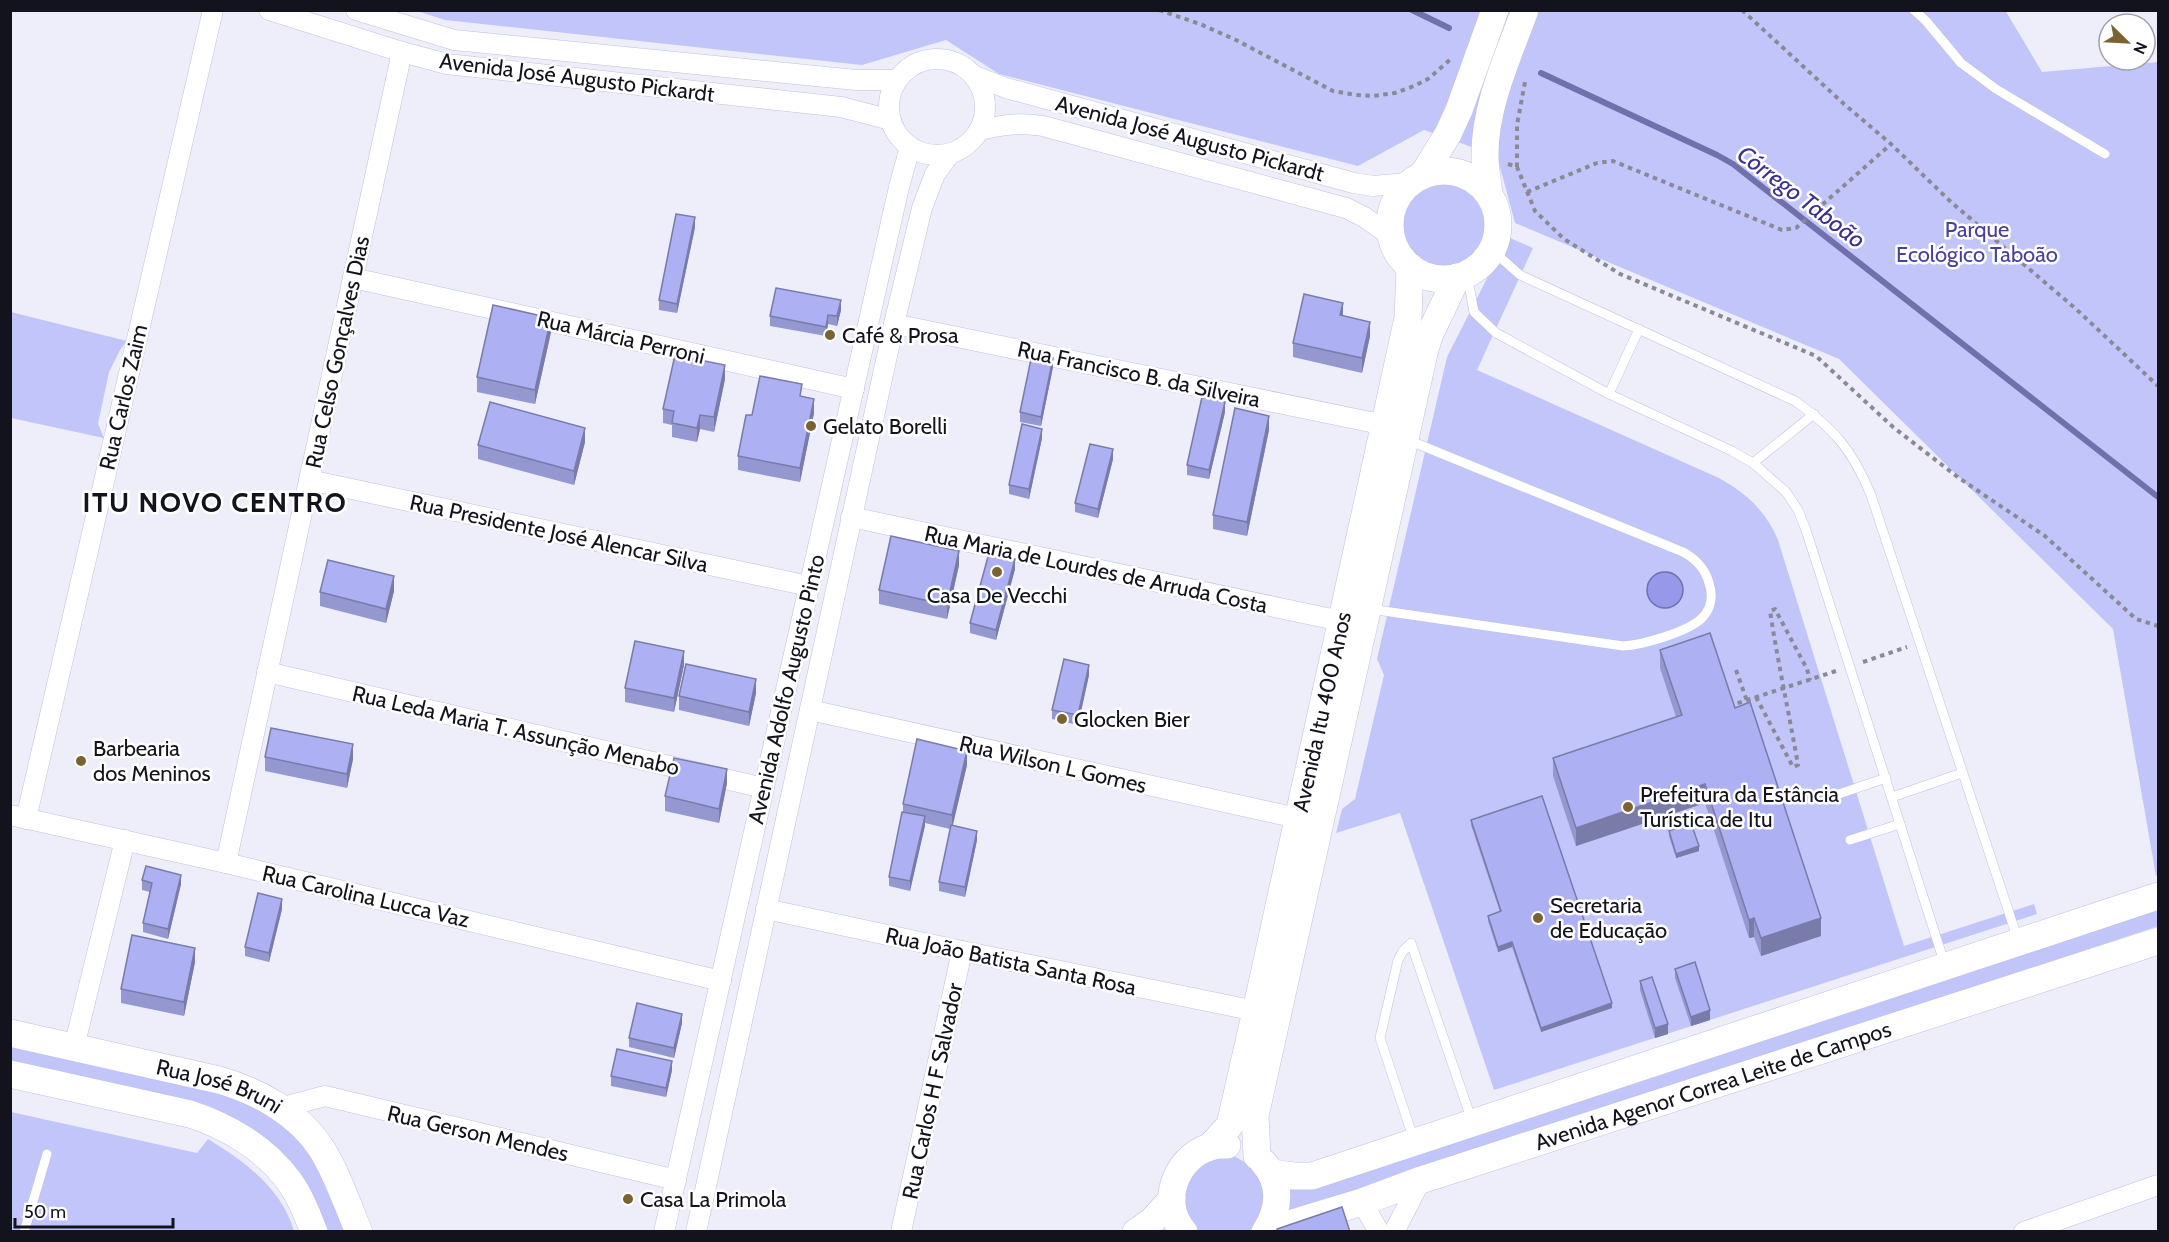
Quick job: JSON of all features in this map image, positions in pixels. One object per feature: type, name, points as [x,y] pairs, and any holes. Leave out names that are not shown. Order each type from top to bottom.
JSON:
[{"type":"street","name":"Rua Carlos Zaim","points":[[18,817],[213,10]]},
{"type":"street","name":"Avenida José Augusto Pickardt","points":[[269,10],[447,64],[841,107],[891,120]]},
{"type":"street","name":"Avenida José Augusto Pickardt","points":[[356,10],[454,40],[856,80],[897,80]]},
{"type":"street","points":[[1495,10],[1448,135],[1416,178],[1396,198],[1392,207],[1390,235],[1397,253],[1410,268],[1428,277],[1438,279],[1462,276],[1485,260],[1497,239],[1498,216],[1489,194],[1485,156],[1491,110],[1500,78],[1526,10]]},
{"type":"street","name":"Rua Celso Gonçalves Dias","points":[[226,863],[402,52]]},
{"type":"street","points":[[935,59],[950,60],[964,66],[975,76],[985,97],[986,108],[980,130],[967,145],[950,153],[929,154],[910,147],[902,140],[891,120],[889,106],[891,93],[897,80],[908,69],[921,62],[935,59]]},
{"type":"street","name":"Avenida José Augusto Pickardt","points":[[975,76],[1006,88],[1354,183],[1373,186],[1416,178]]},
{"type":"street","name":"Avenida José Augusto Pickardt","points":[[980,130],[1007,124],[1025,123],[1043,126],[1346,208],[1390,235]]},
{"type":"street","name":"Avenida Adolfo Augusto Pinto","points":[[664,1232],[899,187],[910,147]]},
{"type":"street","name":"Avenida Adolfo Augusto Pinto","points":[[696,1232],[894,324],[922,208],[935,174],[950,153]]},
{"type":"street","points":[[1416,178],[1448,170],[1460,172],[1481,184],[1489,194]]},
{"type":"street","name":"Avenida Itu 400 Anos","points":[[1265,1231],[1276,1209],[1276,1185],[1264,1165],[1255,1116],[1368,608],[1395,432],[1408,318],[1410,268]]},
{"type":"street","name":"Avenida Itu 400 Anos","points":[[1172,1199],[1173,1185],[1182,1166],[1198,1152],[1210,1147],[1230,1125],[1341,621],[1395,432],[1430,336],[1462,276]]},
{"type":"street","name":"Rua Márcia Perroni","points":[[353,278],[854,389]]},
{"type":"street","name":"Rua Francisco B. da Silveira","points":[[894,324],[1395,432]]},
{"type":"street","name":"Rua Presidente José Alencar Silva","points":[[309,480],[809,586]]},
{"type":"street","name":"Rua Maria de Lourdes de Arruda Costa","points":[[852,517],[1341,621]]},
{"type":"street","name":"Rua Leda Maria T. Assunção Menabo","points":[[267,672],[764,788]]},
{"type":"street","name":"Rua Wilson L Gomes","points":[[810,710],[1297,818]]},
{"type":"street","name":"Rua Carolina Lucca Vaz","points":[[18,817],[226,863],[721,981]]},
{"type":"street","points":[[74,1047],[125,840]]},
{"type":"street","name":"Avenida Agenor Correa Leite de Campos","points":[[1210,1147],[1235,1146],[1264,1165],[1294,1176],[1312,1176],[2158,896]]},
{"type":"street","name":"Rua João Batista Santa Rosa","points":[[766,909],[1256,1011]]},
{"type":"street","name":"Avenida Agenor Correa Leite de Campos","points":[[1265,1231],[1362,1202],[1421,1180],[2158,941]]},
{"type":"street","name":"Rua Carlos H F Salvador","points":[[901,1232],[962,951]]},
{"type":"street","name":"Rua José Bruni","points":[[10,1033],[240,1086],[280,1108],[304,1128],[320,1146],[359,1232]]},
{"type":"street","name":"Rua José Bruni","points":[[10,1074],[210,1120],[250,1143],[289,1181],[301,1201],[314,1232]]},
{"type":"street","name":"Rua Gerson Mendes","points":[[280,1108],[325,1096],[676,1180]]},
{"type":"street","points":[[1394,1232],[1421,1180]]},
{"type":"street","points":[[2024,1232],[2158,1185]]},
{"type":"street","points":[[1136,1232],[1152,1221],[1172,1199]]},
{"type":"street","points":[[1172,1199],[1174,1214],[1184,1232]]},
{"type":"street","points":[[1362,1202],[1379,1232]]},
{"type":"lane","points":[[1914,10],[1961,63],[1996,89],[2105,154]]},
{"type":"lane","points":[[1492,250],[1520,275],[1795,400],[1831,429],[1848,449],[1871,495],[2019,942]]},
{"type":"lane","points":[[1462,276],[1474,312],[1496,333],[1609,394],[1732,451],[1753,463],[1786,492],[1798,510],[1806,530],[1946,966]]},
{"type":"lane","points":[[1609,394],[1639,329]]},
{"type":"lane","points":[[1753,463],[1814,414]]},
{"type":"lane","points":[[1368,608],[1623,646],[1640,645],[1688,627],[1702,618],[1713,595],[1703,568],[1694,558],[1683,552],[1395,432]]},
{"type":"lane","points":[[1892,797],[1962,773]]},
{"type":"lane","points":[[1833,796],[1886,778]]},
{"type":"lane","points":[[1850,840],[1900,824]]},
{"type":"lane","points":[[1414,1142],[1380,1038],[1398,960],[1411,943],[1473,1123]]},
{"type":"lane","points":[[24,1232],[47,1154]]},
{"type":"path","points":[[1159,10],[1200,24],[1236,40],[1333,91],[1356,95],[1373,96],[1395,93],[1414,86],[1428,79],[1454,57],[1457,51]]},
{"type":"path","points":[[1742,10],[1891,144],[1951,202],[2076,309],[2158,386]]},
{"type":"path","points":[[1526,77],[1517,125],[1517,167],[1534,211],[1564,239],[1620,274],[1816,356],[1893,427],[1959,478],[2045,536],[2136,619],[2158,626]]},
{"type":"path","points":[[1527,192],[1597,164],[1613,161],[1782,230],[1796,228],[1891,144]]},
{"type":"path","points":[[1485,156],[1517,167]]},
{"type":"path","points":[[1729,707],[1756,697],[1784,688],[1809,680],[1807,669],[1775,609],[1770,611],[1784,688],[1798,765],[1793,767],[1756,697]]},
{"type":"path","points":[[1736,670],[1747,701]]},
{"type":"green space","name":"Parque Ecológico Taboão","points":[[2005,10],[2042,72],[2097,67],[2097,72],[2157,72],[2158,62],[2158,875],[2156,876],[2113,629],[1839,359],[1515,223],[1497,156],[1424,130],[1358,166],[999,74],[946,40],[862,65],[445,20],[417,11]]},
{"type":"green space","points":[[1444,180],[1461,184],[1476,193],[1485,208],[1489,225],[1485,242],[1476,257],[1461,266],[1444,270],[1427,266],[1412,257],[1403,242],[1399,225],[1403,208],[1412,193],[1427,184]]},
{"type":"green space","points":[[1508,237],[1533,248],[1477,370],[1719,478],[1738,490],[1768,520],[1778,540],[1904,946],[2034,904],[2037,914],[1494,1090],[1400,813],[1336,833],[1342,809],[1355,799],[1384,675],[1377,659],[1447,357]]},
{"type":"green space","points":[[11,312],[127,341],[109,372],[98,424],[104,438],[11,418]]},
{"type":"green space","points":[[2158,907],[2158,926],[1285,1215],[1289,1189],[1301,1188]]},
{"type":"green space","points":[[11,1046],[216,1092],[256,1108],[292,1133],[310,1155],[325,1183],[345,1231],[328,1231],[313,1195],[237,1120],[193,1102],[11,1062]]},
{"type":"green space","points":[[11,1112],[197,1153],[208,1139],[260,1177],[280,1201],[294,1231],[11,1232]]},
{"type":"green space","points":[[1231,1155],[1244,1161],[1260,1178],[1265,1198],[1263,1209],[1249,1231],[1197,1231],[1181,1207],[1189,1174],[1199,1164]]},
{"type":"shaded area","points":[[1665,572],[1677,578],[1683,590],[1677,602],[1665,608],[1653,602],[1647,590],[1653,578]]},
{"type":"building","points":[[676,214],[695,217],[677,304],[659,300]]},
{"type":"building","points":[[776,288],[841,300],[837,316],[828,315],[826,327],[770,316]]},
{"type":"building","points":[[1304,294],[1343,303],[1340,315],[1370,322],[1362,358],[1293,343]]},
{"type":"building","points":[[493,305],[551,318],[535,390],[477,377]]},
{"type":"building","points":[[1032,354],[1053,358],[1041,417],[1020,412]]},
{"type":"building","points":[[675,355],[725,365],[714,417],[700,415],[697,428],[672,423],[674,411],[663,409]]},
{"type":"building","points":[[760,376],[802,384],[800,396],[814,399],[800,468],[738,456],[746,415],[752,415]]},
{"type":"building","points":[[1202,397],[1225,402],[1209,470],[1187,465]]},
{"type":"building","points":[[490,402],[585,428],[574,471],[478,445]]},
{"type":"building","points":[[1235,408],[1269,416],[1247,522],[1213,515]]},
{"type":"building","points":[[1022,424],[1042,429],[1029,489],[1009,485]]},
{"type":"building","points":[[1090,444],[1113,449],[1098,509],[1075,503]]},
{"type":"building","points":[[891,536],[959,551],[947,605],[879,590]]},
{"type":"building","points":[[989,553],[1015,559],[996,630],[970,623]]},
{"type":"building","points":[[328,560],[394,576],[386,609],[320,592]]},
{"type":"building","name":"Prefeitura da Estância Turística de Itu","points":[[1710,633],[1735,708],[1750,702],[1821,918],[1761,938],[1754,918],[1749,920],[1705,784],[1576,828],[1553,758],[1682,715],[1660,650]]},
{"type":"building","points":[[635,641],[684,651],[674,698],[625,688]]},
{"type":"building","points":[[1064,659],[1089,665],[1078,715],[1052,710]]},
{"type":"building","points":[[686,664],[756,679],[749,712],[679,696]]},
{"type":"building","points":[[271,728],[353,744],[347,774],[265,757]]},
{"type":"building","points":[[917,739],[967,751],[952,815],[903,804]]},
{"type":"building","points":[[674,758],[727,769],[719,809],[665,796]]},
{"type":"building","name":"Secretaria de Educação","points":[[1542,796],[1612,1003],[1541,1028],[1512,942],[1498,947],[1488,916],[1501,911],[1471,820]]},
{"type":"building","points":[[902,812],[925,816],[910,881],[889,877]]},
{"type":"building","points":[[1691,823],[1699,846],[1676,854],[1669,831]]},
{"type":"building","points":[[951,825],[977,831],[965,887],[939,882]]},
{"type":"building","points":[[146,866],[181,875],[168,929],[143,923],[152,883],[142,880]]},
{"type":"building","points":[[258,893],[282,899],[269,953],[245,947]]},
{"type":"building","points":[[132,935],[195,948],[184,1002],[121,989]]},
{"type":"building","points":[[1695,962],[1710,1010],[1691,1017],[1675,969]]},
{"type":"building","points":[[1652,977],[1668,1024],[1655,1028],[1640,981]]},
{"type":"building","points":[[637,1003],[682,1014],[674,1048],[629,1038]]},
{"type":"building","points":[[617,1049],[672,1061],[666,1088],[611,1076]]},
{"type":"building","points":[[1342,1207],[1350,1232],[1278,1232],[1277,1229]]},
{"type":"waterway","name":"Córrego Taboão","points":[[1412,10],[1449,28]]},
{"type":"waterway","name":"Córrego Taboão","points":[[1541,73],[1733,164],[2158,497]]},
{"type":"place","name":"Café & Prosa","points":[[830,335]]},
{"type":"place","name":"Gelato Borelli","points":[[811,426]]},
{"type":"place","name":"Casa De Vecchi","points":[[997,572]]},
{"type":"place","name":"Glocken Bier","points":[[1062,719]]},
{"type":"place","name":"Barbearia dos Meninos","points":[[81,761]]},
{"type":"place","name":"Prefeitura da Estância Turística de Itu","points":[[1628,807]]},
{"type":"place","name":"Secretaria de Educação","points":[[1538,918]]},
{"type":"place","name":"Casa La Primola","points":[[628,1199]]},
{"type":"district","name":"ITU NOVO CENTRO","points":[[215,502]]}]
